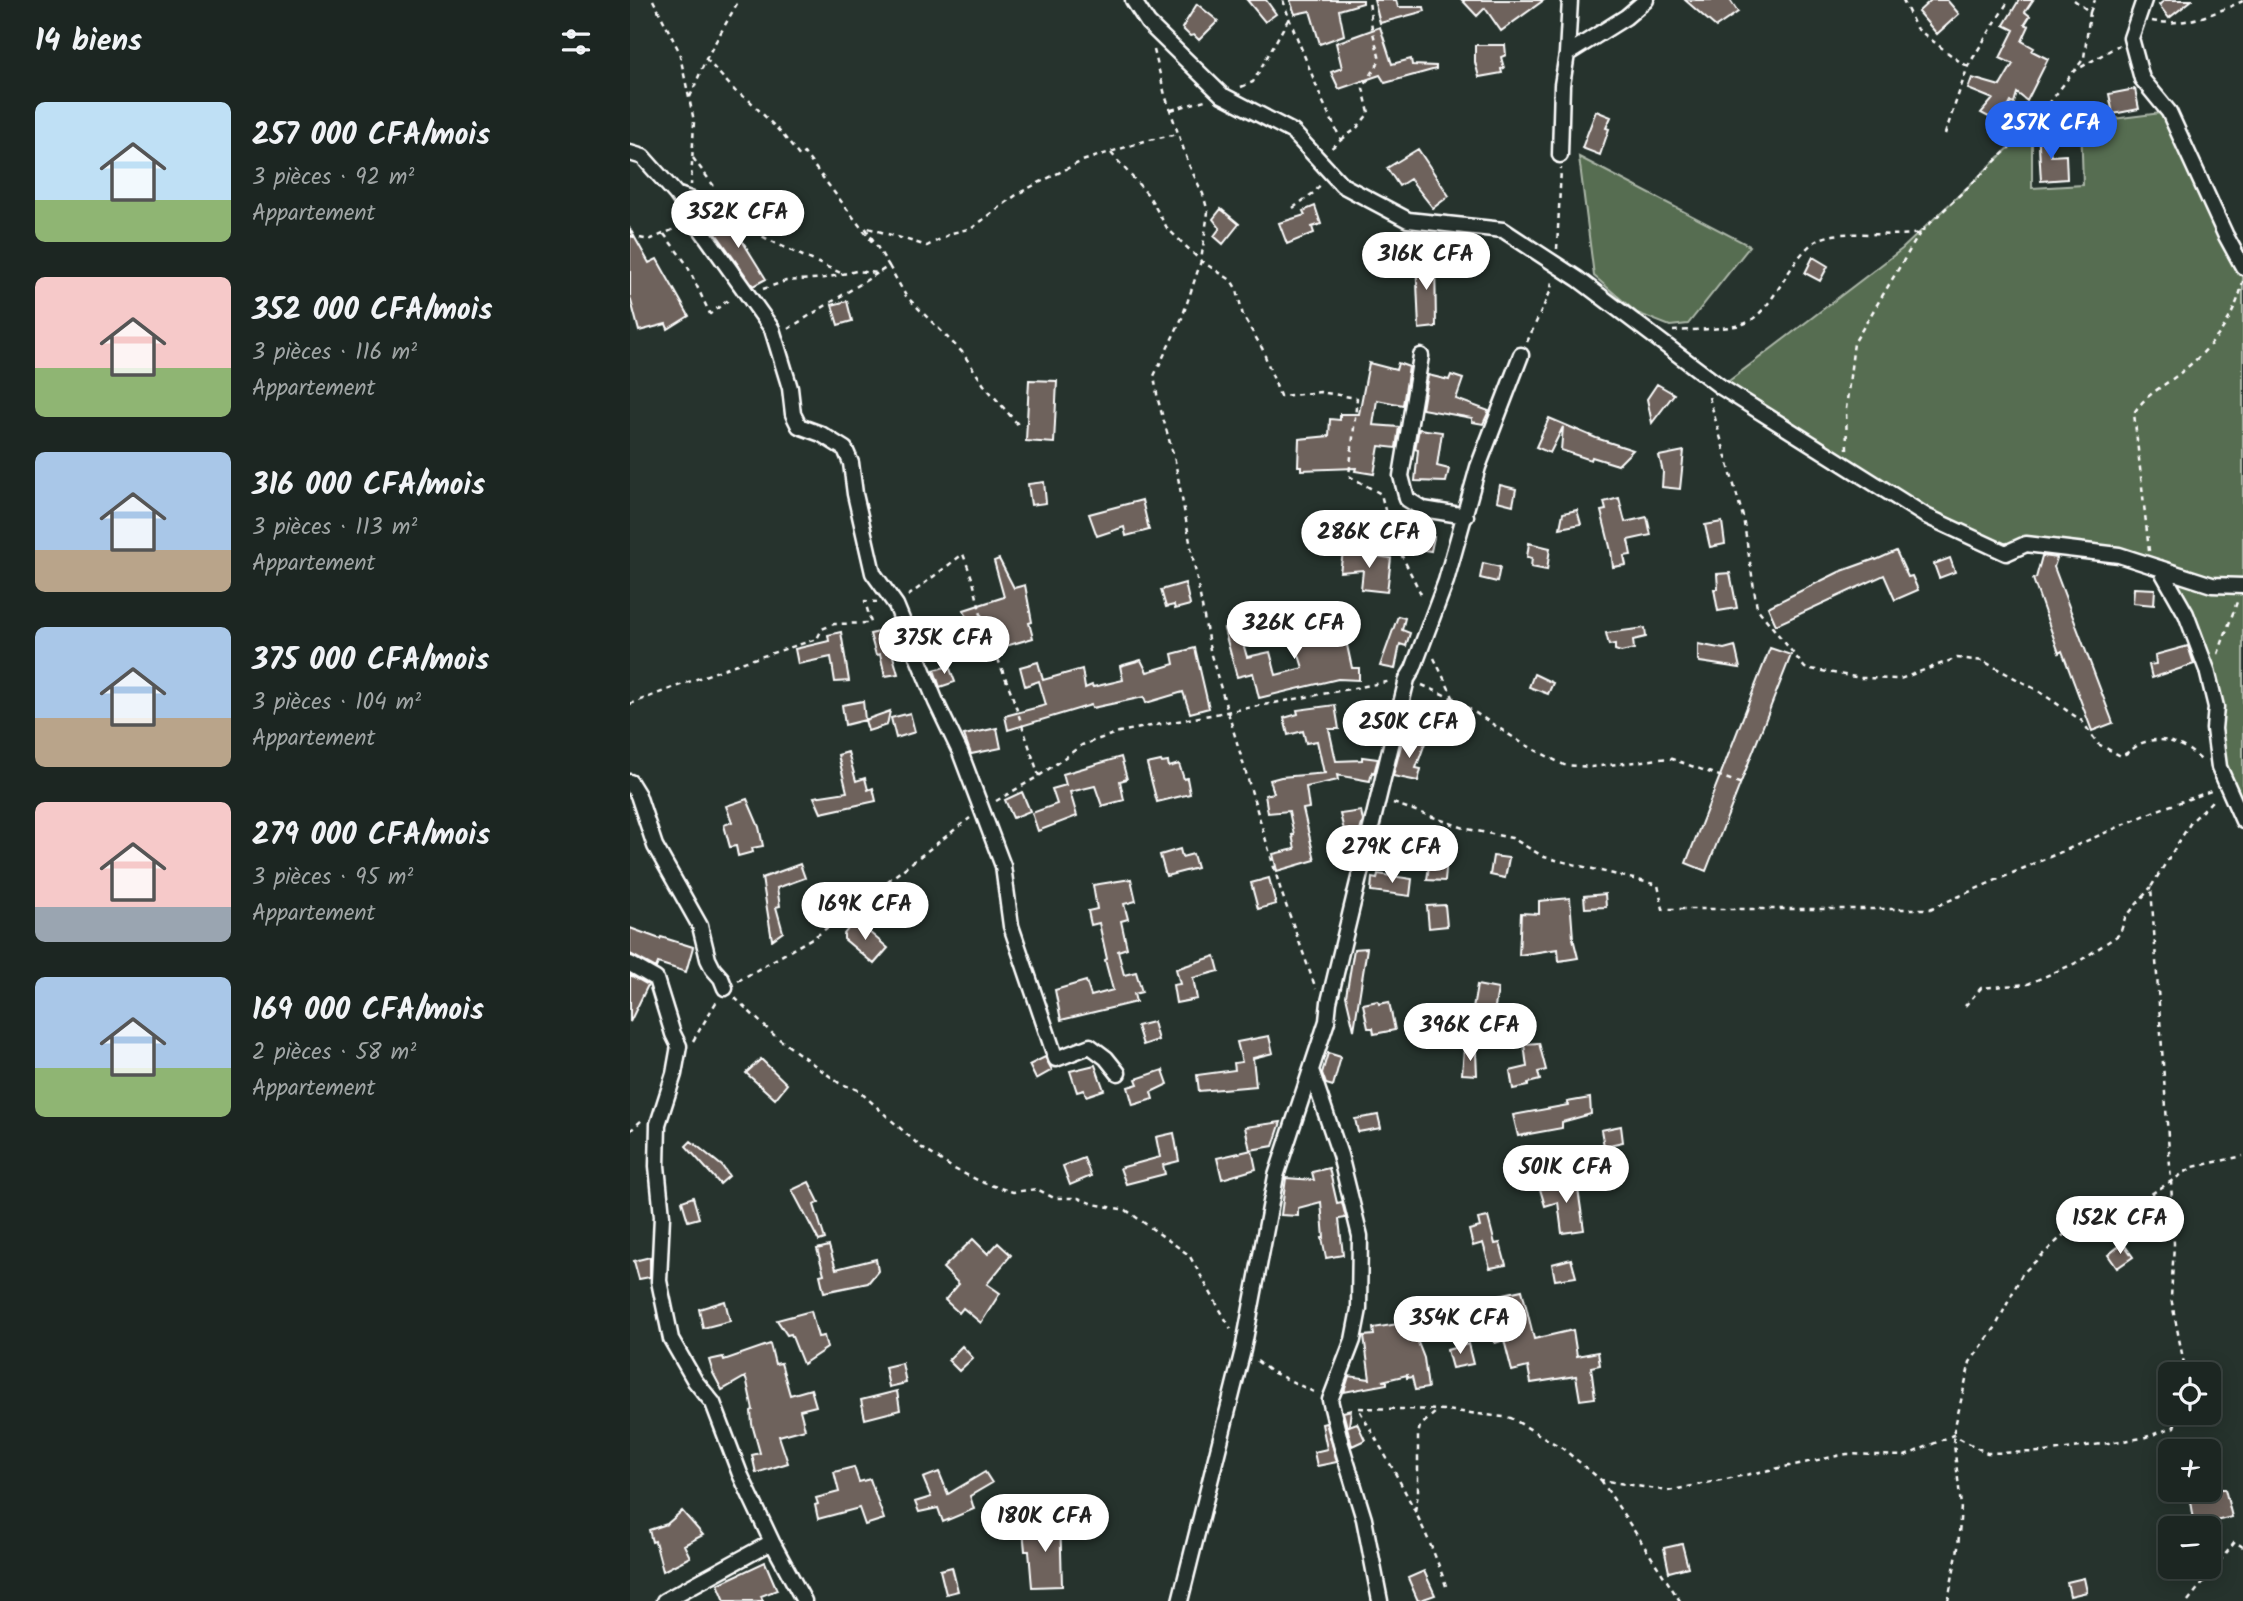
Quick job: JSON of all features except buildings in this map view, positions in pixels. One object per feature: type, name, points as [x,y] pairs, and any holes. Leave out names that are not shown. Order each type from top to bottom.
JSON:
[{"type":"street","points":[[1133,0],[1148,23],[1222,95],[1293,132],[1342,185],[1408,220],[1503,230],[1578,279],[1702,375],[1926,516],[2006,553],[2026,544],[2119,555],[2212,585],[2243,586]]},
{"type":"street","points":[[1560,155],[1562,85],[1570,0]]},
{"type":"street","points":[[1567,54],[1626,17],[1646,0]]},
{"type":"street","points":[[2144,0],[2131,38],[2142,79],[2169,113],[2243,267]]},
{"type":"street","points":[[630,153],[643,157],[683,196],[699,225],[772,329],[790,388],[793,414],[799,426],[821,434],[845,449],[851,463],[855,494],[873,573],[896,605],[960,752],[1003,866],[1012,926],[1056,1059],[1090,1046],[1106,1058],[1118,1073]]},
{"type":"street","points":[[683,196],[730,209]]},
{"type":"street","points":[[1180,1601],[1243,1350],[1276,1176],[1327,1021],[1329,1002],[1407,679],[1435,611],[1466,516],[1478,467],[1521,355]]},
{"type":"street","points":[[1421,356],[1401,476],[1407,499],[1423,509],[1466,516]]},
{"type":"street","points":[[2160,568],[2186,614],[2207,670],[2216,706],[2214,729],[2219,767],[2243,821]]},
{"type":"street","points":[[630,782],[638,795],[655,846],[700,926],[708,959],[721,978],[724,988]]},
{"type":"street","points":[[630,964],[656,979],[679,1046],[674,1074],[658,1125],[657,1166],[662,1216],[659,1282],[671,1339],[695,1381],[713,1403],[740,1474],[804,1601]]},
{"type":"street","points":[[1312,1073],[1340,1156],[1360,1236],[1359,1309],[1353,1339],[1330,1400],[1364,1519],[1380,1601]]},
{"type":"street","points":[[664,1601],[772,1542]]},
{"type":"path","points":[[653,0],[680,51],[694,121],[692,157],[683,196]]},
{"type":"path","points":[[689,98],[706,60],[739,0]]},
{"type":"path","points":[[1283,0],[1340,140]]},
{"type":"path","points":[[1318,159],[1356,129],[1369,113],[1363,88],[1380,60],[1372,29],[1369,0]]},
{"type":"path","points":[[1903,0],[1916,28],[1968,66]]},
{"type":"path","points":[[1945,134],[1968,66],[2009,0]]},
{"type":"path","points":[[2074,0],[2090,12]]},
{"type":"path","points":[[1848,467],[1846,409],[1854,343],[1920,233],[2032,126],[2084,58],[2090,12],[2095,0]]},
{"type":"path","points":[[2138,19],[2167,24],[2185,23],[2243,1]]},
{"type":"path","points":[[1170,110],[1222,95],[1253,82],[1289,18]]},
{"type":"path","points":[[2073,72],[2131,38]]},
{"type":"path","points":[[1154,47],[1170,110],[1208,212],[1201,261],[1182,318],[1154,376],[1158,400],[1175,461],[1211,655],[1281,891],[1318,996]]},
{"type":"path","points":[[706,60],[783,135],[800,157],[804,153],[889,266]]},
{"type":"path","points":[[1021,428],[984,385],[962,352],[906,296],[865,228],[927,246],[952,233],[972,228],[990,212],[1048,177],[1082,161],[1145,141],[1178,134]]},
{"type":"path","points":[[1111,153],[1149,196],[1167,228],[1201,261],[1231,280],[1237,290],[1243,316],[1262,348],[1280,396],[1320,392],[1357,398],[1349,476],[1381,494],[1391,534],[1424,600],[1435,611]]},
{"type":"path","points":[[692,157],[740,224],[843,274]]},
{"type":"path","points":[[1293,208],[1316,191],[1329,170]]},
{"type":"path","points":[[630,236],[649,240],[685,224],[699,225]]},
{"type":"path","points":[[1650,334],[1744,324],[1763,310],[1797,260],[1817,240],[1838,234],[1903,236],[1920,233]]},
{"type":"path","points":[[664,234],[686,263],[710,314],[742,289]]},
{"type":"path","points":[[775,338],[889,266]]},
{"type":"path","points":[[751,302],[765,287],[856,271],[878,274]]},
{"type":"path","points":[[2160,568],[2149,552],[2134,413],[2141,402],[2200,358],[2215,341],[2238,302],[2243,281]]},
{"type":"path","points":[[1702,375],[1743,516],[1757,608],[1805,668],[1861,678],[1900,679],[1957,658],[1983,661],[2037,690],[2082,721],[2098,744],[2121,755],[2131,752],[2143,742],[2160,740],[2192,749],[2206,766]]},
{"type":"path","points":[[630,704],[731,666],[817,639],[822,629],[834,624],[871,623],[865,601],[896,605],[963,554],[982,619],[1011,692],[1039,776]]},
{"type":"path","points":[[2218,658],[2236,603]]},
{"type":"path","points":[[1425,637],[1454,699]]},
{"type":"path","points":[[693,1041],[724,988],[819,934],[981,809],[1039,776],[1082,745],[1119,732],[1407,679],[1454,699],[1522,743],[1564,765],[1591,767],[1669,758],[1742,785]]},
{"type":"path","points":[[1378,797],[1467,829],[1512,838],[1544,857],[1658,885],[1663,909],[1930,909],[2155,811],[2227,785]]},
{"type":"path","points":[[1965,1006],[1981,988],[2028,984],[2078,962],[2120,934],[2125,918],[2151,887],[2191,822],[2227,785]]},
{"type":"path","points":[[2151,887],[2171,1181],[2174,1244],[2171,1298],[2184,1362]]},
{"type":"path","points":[[724,988],[775,1036],[839,1083],[858,1090],[922,1148],[954,1169],[984,1183],[1013,1192],[1037,1189],[1054,1198],[1078,1198],[1093,1204],[1126,1210],[1189,1255],[1243,1350],[1270,1371],[1330,1400]]},
{"type":"path","points":[[1948,1601],[1958,1548],[1961,1506],[1953,1435],[1970,1362],[1995,1328],[2022,1274],[2073,1227],[2142,1200],[2193,1167],[2243,1156]]},
{"type":"path","points":[[1446,1586],[1433,1549],[1415,1511],[1357,1408],[1439,1410],[1511,1418],[1562,1448],[1601,1480],[1680,1601]]},
{"type":"path","points":[[1415,1511],[1420,1426],[1439,1410]]},
{"type":"path","points":[[1953,1435],[1987,1454],[2045,1452],[2143,1438],[2175,1425]]},
{"type":"path","points":[[1601,1480],[1668,1491],[1847,1454],[1905,1455],[1953,1435]]},
{"type":"path","points":[[2188,1601],[2235,1542],[2243,1547]]},
{"type":"green space","points":[[2169,112],[2243,267],[2243,821],[2219,767],[2213,692],[2160,568],[2026,544],[2006,553],[1926,516],[1721,387],[1902,249],[2032,126],[2032,188],[2083,185],[2081,123]]},
{"type":"green space","points":[[1579,157],[1750,246],[1688,324],[1670,326],[1637,313],[1594,276]]}]
